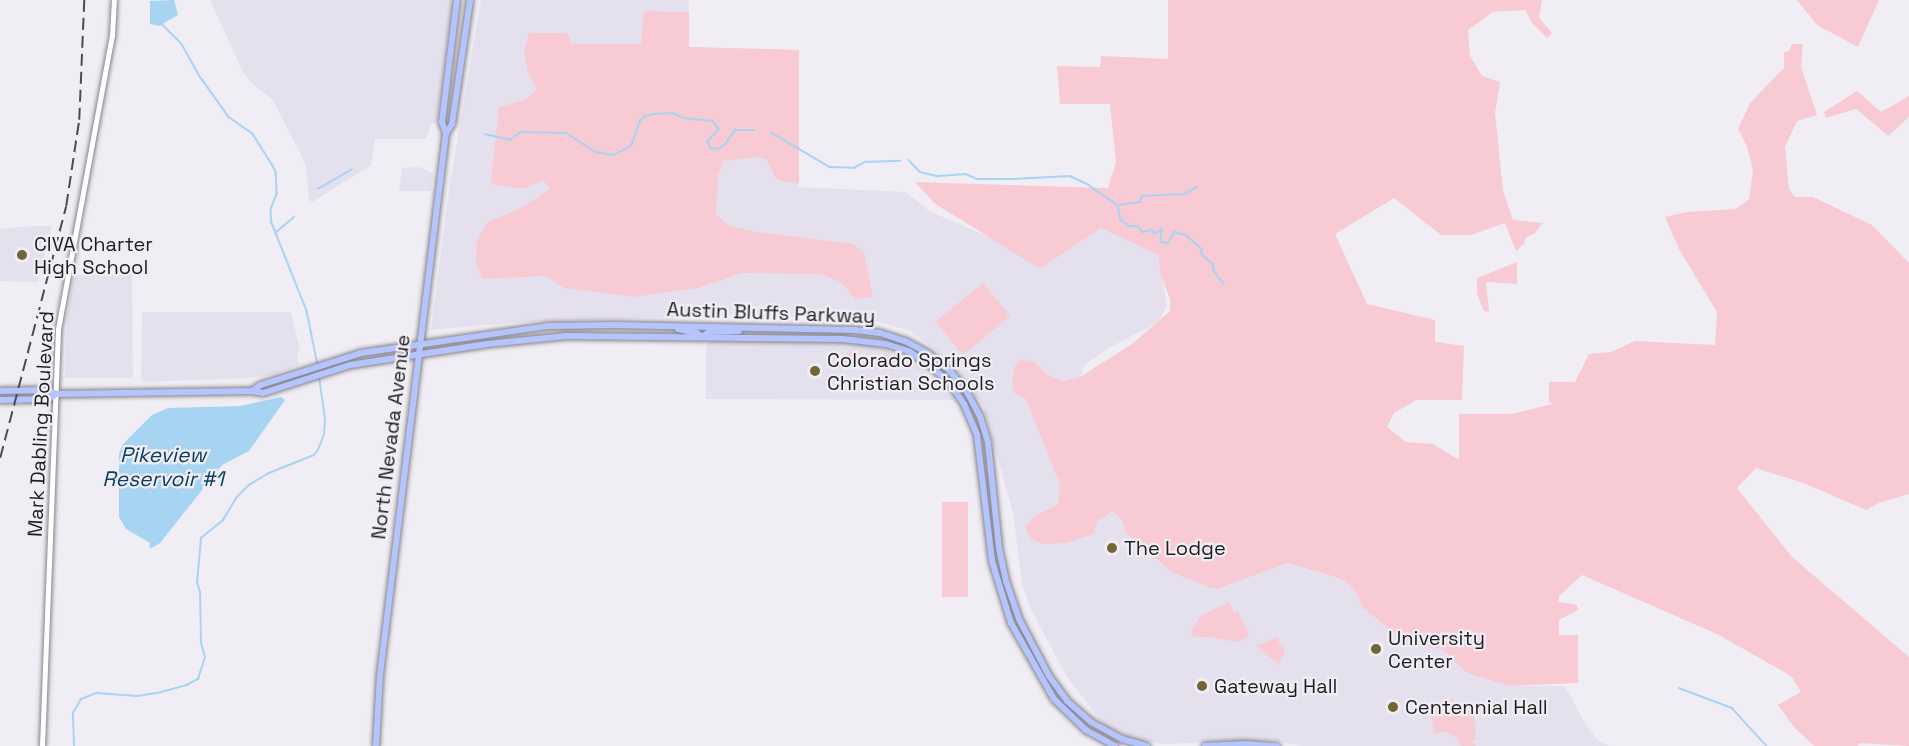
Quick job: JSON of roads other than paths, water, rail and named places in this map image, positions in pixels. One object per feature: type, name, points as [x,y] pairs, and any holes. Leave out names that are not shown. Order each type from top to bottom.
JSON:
[{"type":"main road","name":"North Nevada Avenue","points":[[446,133],[442,122],[457,0]]},
{"type":"main road","name":"North Nevada Avenue","points":[[376,746],[380,675],[418,344],[446,133],[452,124],[470,0]]},
{"type":"main road","name":"Austin Bluffs Parkway","points":[[252,391],[261,385],[361,353],[549,326],[855,330],[889,335],[921,348],[957,378],[972,400],[984,426],[1001,559],[1012,599],[1031,641],[1058,690],[1082,716],[1110,734],[1147,746]]},
{"type":"main road","points":[[661,326],[694,332],[702,337],[709,332],[761,328]]},
{"type":"main road","name":"Austin Bluffs Parkway","points":[[56,394],[252,391],[263,393],[333,370],[514,340],[567,336],[870,341],[910,352],[940,374],[964,404],[977,435],[992,561],[1003,602],[1015,632],[1054,699],[1086,730],[1114,746]]},
{"type":"main road","points":[[0,391],[49,390],[56,394],[49,399],[0,400]]},
{"type":"main road","points":[[1205,746],[1245,744],[1277,746]]},
{"type":"street","name":"Mark Dabling Boulevard","points":[[42,746],[59,323],[112,36],[114,0]]},
{"type":"water","points":[[174,0],[178,15],[159,26],[150,24],[150,1]]},
{"type":"water","name":"Pikeview Reservoir #1","points":[[281,397],[285,400],[249,451],[222,465],[160,543],[152,548],[149,547],[150,543],[126,529],[119,517],[119,454],[123,444],[152,415],[168,408],[240,406]]},
{"type":"waterway","points":[[162,24],[182,44],[199,75],[229,117],[253,134],[276,172],[277,194],[271,210],[272,223],[307,311],[318,365]]},
{"type":"waterway","points":[[485,134],[510,140],[521,132],[567,133],[595,152],[614,155],[631,146],[640,121],[645,116],[654,114],[673,113],[684,118],[713,121],[719,129],[708,142],[711,148],[719,149],[735,130],[754,130]]},
{"type":"waterway","points":[[772,133],[830,167],[854,168],[865,162],[900,161]]},
{"type":"waterway","points":[[909,160],[920,172],[938,176],[966,174],[977,179],[1070,176],[1089,185],[1118,205],[1121,220],[1130,226],[1138,226],[1143,232],[1152,230],[1154,233],[1162,230],[1161,242],[1168,243],[1174,232],[1186,235],[1202,249],[1202,254],[1213,264],[1214,271],[1224,284]]},
{"type":"waterway","points":[[318,189],[352,169]]},
{"type":"waterway","points":[[1119,205],[1140,202],[1142,196],[1185,194],[1197,187]]},
{"type":"waterway","points":[[275,233],[294,217]]},
{"type":"waterway","points":[[74,746],[73,713],[81,699],[97,693],[137,696],[161,692],[187,685],[198,679],[205,657],[201,643],[200,592],[197,583],[201,538],[223,520],[236,498],[249,485],[269,473],[314,455],[318,450],[324,434],[325,420],[319,376]]},
{"type":"waterway","points":[[1679,688],[1732,708],[1767,746]]},
{"type":"railway","points":[[0,458],[66,206],[79,120],[84,0]]},
{"type":"place","name":"CIVA Charter High School","points":[[22,255]]},
{"type":"place","name":"Colorado Springs Christian Schools","points":[[815,371]]},
{"type":"place","name":"The Lodge","points":[[1112,548]]},
{"type":"place","name":"University Center","points":[[1376,649]]},
{"type":"place","name":"Gateway Hall","points":[[1202,686]]},
{"type":"place","name":"Centennial Hall","points":[[1393,707]]}]
